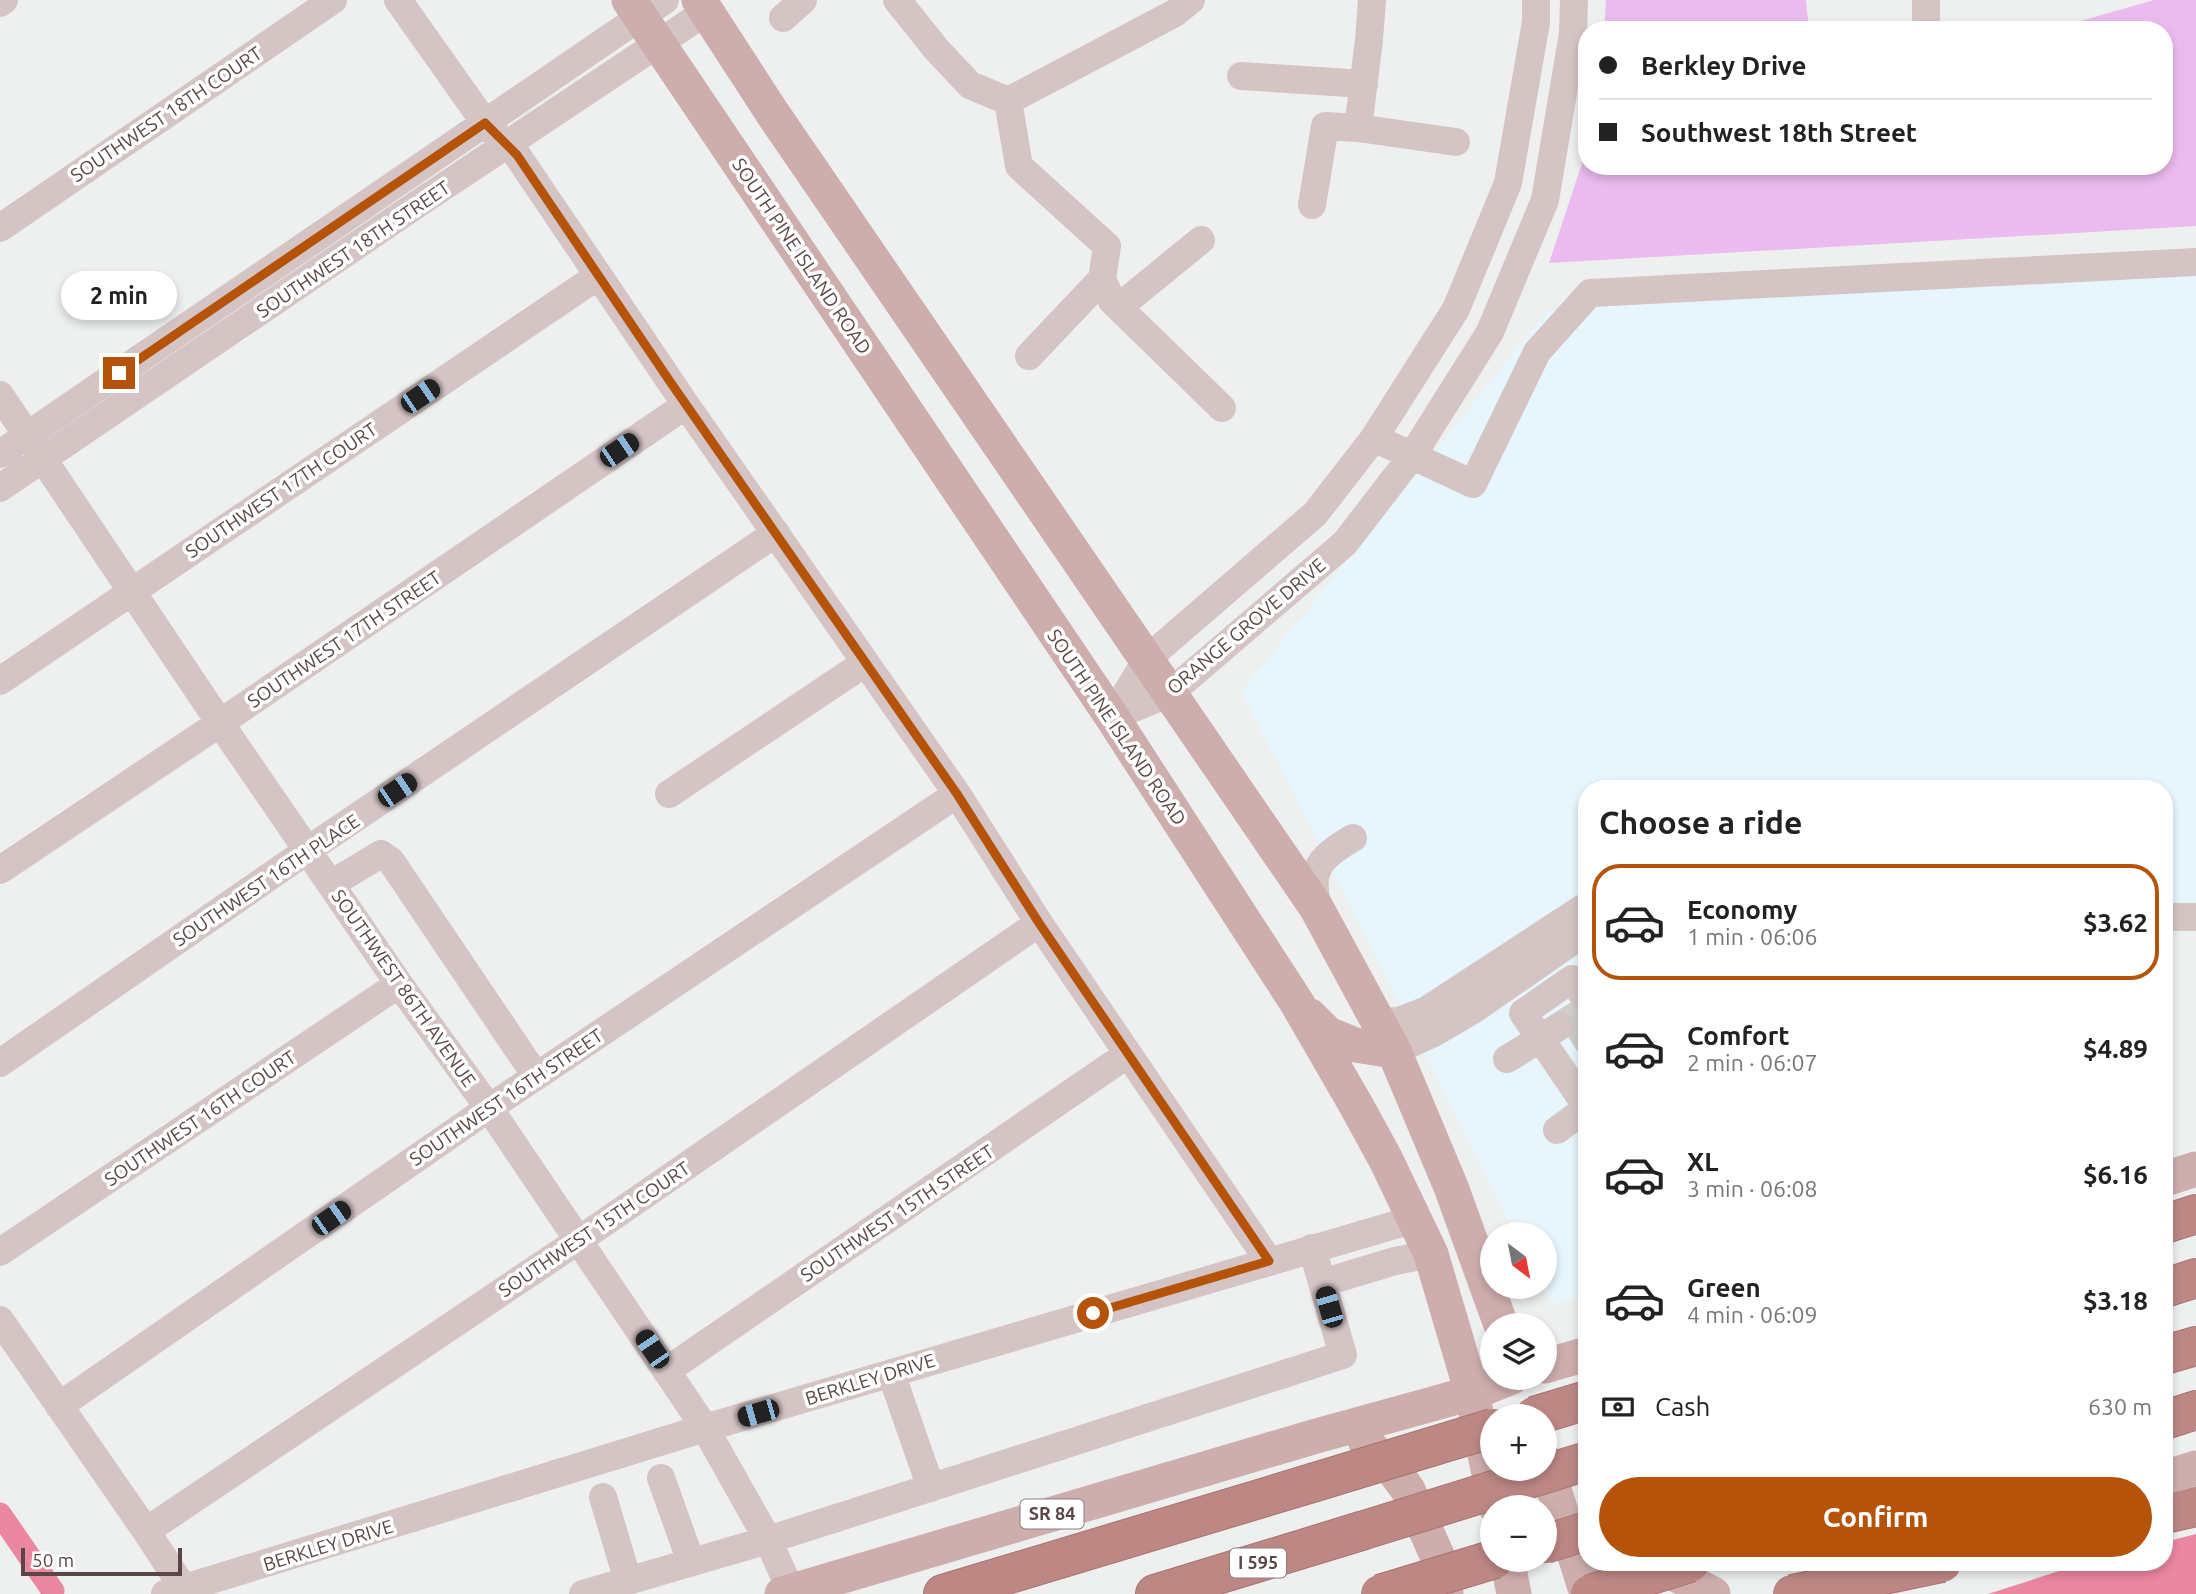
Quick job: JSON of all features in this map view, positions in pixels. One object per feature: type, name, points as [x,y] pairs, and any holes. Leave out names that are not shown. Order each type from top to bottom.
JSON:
[{"type":"highway","points":[[2173,1221],[2196,1214]]},
{"type":"highway","points":[[2173,1286],[2196,1279]]},
{"type":"highway","points":[[2173,1353],[2196,1346]]},
{"type":"highway","points":[[1557,1409],[1578,1403]]},
{"type":"highway","points":[[2173,1417],[2196,1410]]},
{"type":"highway","points":[[943,1594],[1480,1432]]},
{"type":"highway","name":"I 595","points":[[1155,1594],[1578,1464]]},
{"type":"highway","points":[[2173,1512],[2196,1507]]},
{"type":"highway","points":[[1557,1540],[1578,1534]]},
{"type":"highway","points":[[1380,1594],[1480,1563]]},
{"type":"highway","points":[[1588,1594],[1664,1571]]},
{"type":"highway","points":[[1792,1594],[1903,1571]]},
{"type":"main road","points":[[703,6],[773,114],[1316,907],[1386,1036],[1451,1187],[1497,1313]]},
{"type":"main road","name":"SOUTH PINE ISLAND ROAD","points":[[648,15],[1112,717],[1297,1003],[1386,1160],[1430,1254],[1472,1393],[1493,1495]]},
{"type":"main road","points":[[1297,1003],[1328,1034],[1355,1045],[1386,1036]]},
{"type":"main road","points":[[2173,1176],[2196,1169]]},
{"type":"main road","points":[[1557,1363],[1578,1357]]},
{"type":"main road","name":"SR 84","points":[[786,1592],[1480,1390]]},
{"type":"main road","points":[[1313,1437],[1367,1443],[1391,1467],[1408,1490],[1444,1571],[1446,1594]]},
{"type":"main road","points":[[2173,1475],[2196,1468]]},
{"type":"main road","points":[[1551,1481],[1578,1563]]},
{"type":"main road","points":[[1581,1571],[1588,1594]]},
{"type":"main road","points":[[1669,1571],[1713,1594]]},
{"type":"main road","points":[[1823,1594],[1898,1571]]},
{"type":"main road","points":[[1510,1572],[1514,1594]]},
{"type":"street","name":"SOUTHWEST 18TH COURT","points":[[0,228],[333,0]]},
{"type":"street","points":[[398,0],[485,123],[517,155],[686,405],[957,794],[1039,923],[1269,1261]]},
{"type":"street","points":[[897,0],[937,50],[970,85],[1008,102]]},
{"type":"street","points":[[1008,102],[1175,13],[1191,0]]},
{"type":"street","points":[[1358,128],[1372,0]]},
{"type":"street","name":"ORANGE GROVE DRIVE","points":[[1112,717],[1147,659],[1315,514],[1374,438],[1450,318],[1508,183],[1536,22],[1536,0]]},
{"type":"street","name":"ORANGE GROVE DRIVE","points":[[1112,717],[1170,693],[1345,543],[1412,456],[1490,332],[1545,200],[1573,33],[1574,0]]},
{"type":"street","name":"SOUTHWEST 18TH STREET","points":[[0,454],[648,15],[703,6]]},
{"type":"street","name":"SOUTHWEST 18TH STREET","points":[[0,488],[507,144],[648,15]]},
{"type":"street","points":[[1241,76],[1364,84]]},
{"type":"street","points":[[1008,102],[1020,166],[1107,246],[1102,279],[1112,301],[1222,408]]},
{"type":"street","points":[[1312,205],[1325,126],[1456,142]]},
{"type":"street","points":[[1119,307],[1200,240]]},
{"type":"street","points":[[1374,438],[1473,484],[1537,352],[1590,293],[2196,262]]},
{"type":"street","name":"SOUTHWEST 17TH COURT","points":[[0,681],[598,276]]},
{"type":"street","points":[[1029,356],[1102,279]]},
{"type":"street","points":[[1450,318],[1490,332]]},
{"type":"street","name":"SOUTHWEST 86TH AVENUE","points":[[0,395],[220,723],[399,984],[489,1108],[705,1428],[768,1540],[786,1592]]},
{"type":"street","name":"SOUTHWEST 17TH STREET","points":[[0,870],[686,405]]},
{"type":"street","name":"SOUTHWEST 16TH PLACE","points":[[0,1063],[308,850],[776,533]]},
{"type":"street","points":[[669,794],[865,663]]},
{"type":"street","name":"SOUTHWEST 16TH STREET","points":[[59,1406],[489,1108],[957,794]]},
{"type":"street","points":[[1316,907],[1314,877],[1333,850],[1353,838]]},
{"type":"street","points":[[331,884],[381,854],[391,861],[536,1076]]},
{"type":"street","points":[[1386,1036],[1399,1021],[1427,1010],[1578,911]]},
{"type":"street","points":[[2173,917],[2196,917]]},
{"type":"street","name":"SOUTHWEST 15TH COURT","points":[[146,1531],[579,1240],[1039,923]]},
{"type":"street","points":[[1386,1036],[1434,1033],[1473,1010],[1578,936]]},
{"type":"street","name":"SOUTHWEST 16TH COURT","points":[[0,1252],[399,984]]},
{"type":"street","points":[[1507,1059],[1569,1026],[1578,1069]]},
{"type":"street","name":"SOUTHWEST 15TH STREET","points":[[666,1371],[1128,1054]]},
{"type":"street","points":[[1557,1130],[1578,1104]]},
{"type":"street","name":"BERKLEY DRIVE","points":[[175,1592],[705,1428],[1415,1219]]},
{"type":"street","points":[[583,1594],[768,1540],[1343,1355],[1312,1248]]},
{"type":"street","points":[[1322,1283],[1395,1261],[1430,1254]]},
{"type":"street","points":[[0,1320],[146,1531],[175,1592]]},
{"type":"street","points":[[891,1373],[931,1488]]},
{"type":"street","points":[[661,1478],[691,1563]]},
{"type":"street","points":[[603,1497],[628,1581]]},
{"type":"shaded area","points":[[1606,0],[1806,0],[1808,21],[1605,21]]},
{"type":"shaded area","points":[[2154,0],[2196,0],[2196,226],[1549,263],[1578,175],[2173,175],[2173,21],[2080,21]]},
{"type":"shaded area","points":[[2196,273],[2196,911],[2173,918],[2173,780],[1578,780],[1578,1298],[1552,1306],[1548,1299],[1558,1298],[1558,1222],[1509,1222],[1242,691],[1548,310]]},
{"type":"shaded area","points":[[2196,1534],[2196,1594],[1988,1594],[2059,1571],[2173,1571],[2173,1540]]},
{"type":"waterway","points":[[0,1514],[53,1591]]},
{"type":"tunnel","points":[[1560,1026],[1578,1014]]},
{"type":"tunnel","points":[[1572,1043],[1578,1039]]},
{"type":"route","points":[[119,373],[485,123],[517,155],[671,383],[957,794],[1039,923],[1269,1261],[1093,1313]]}]
